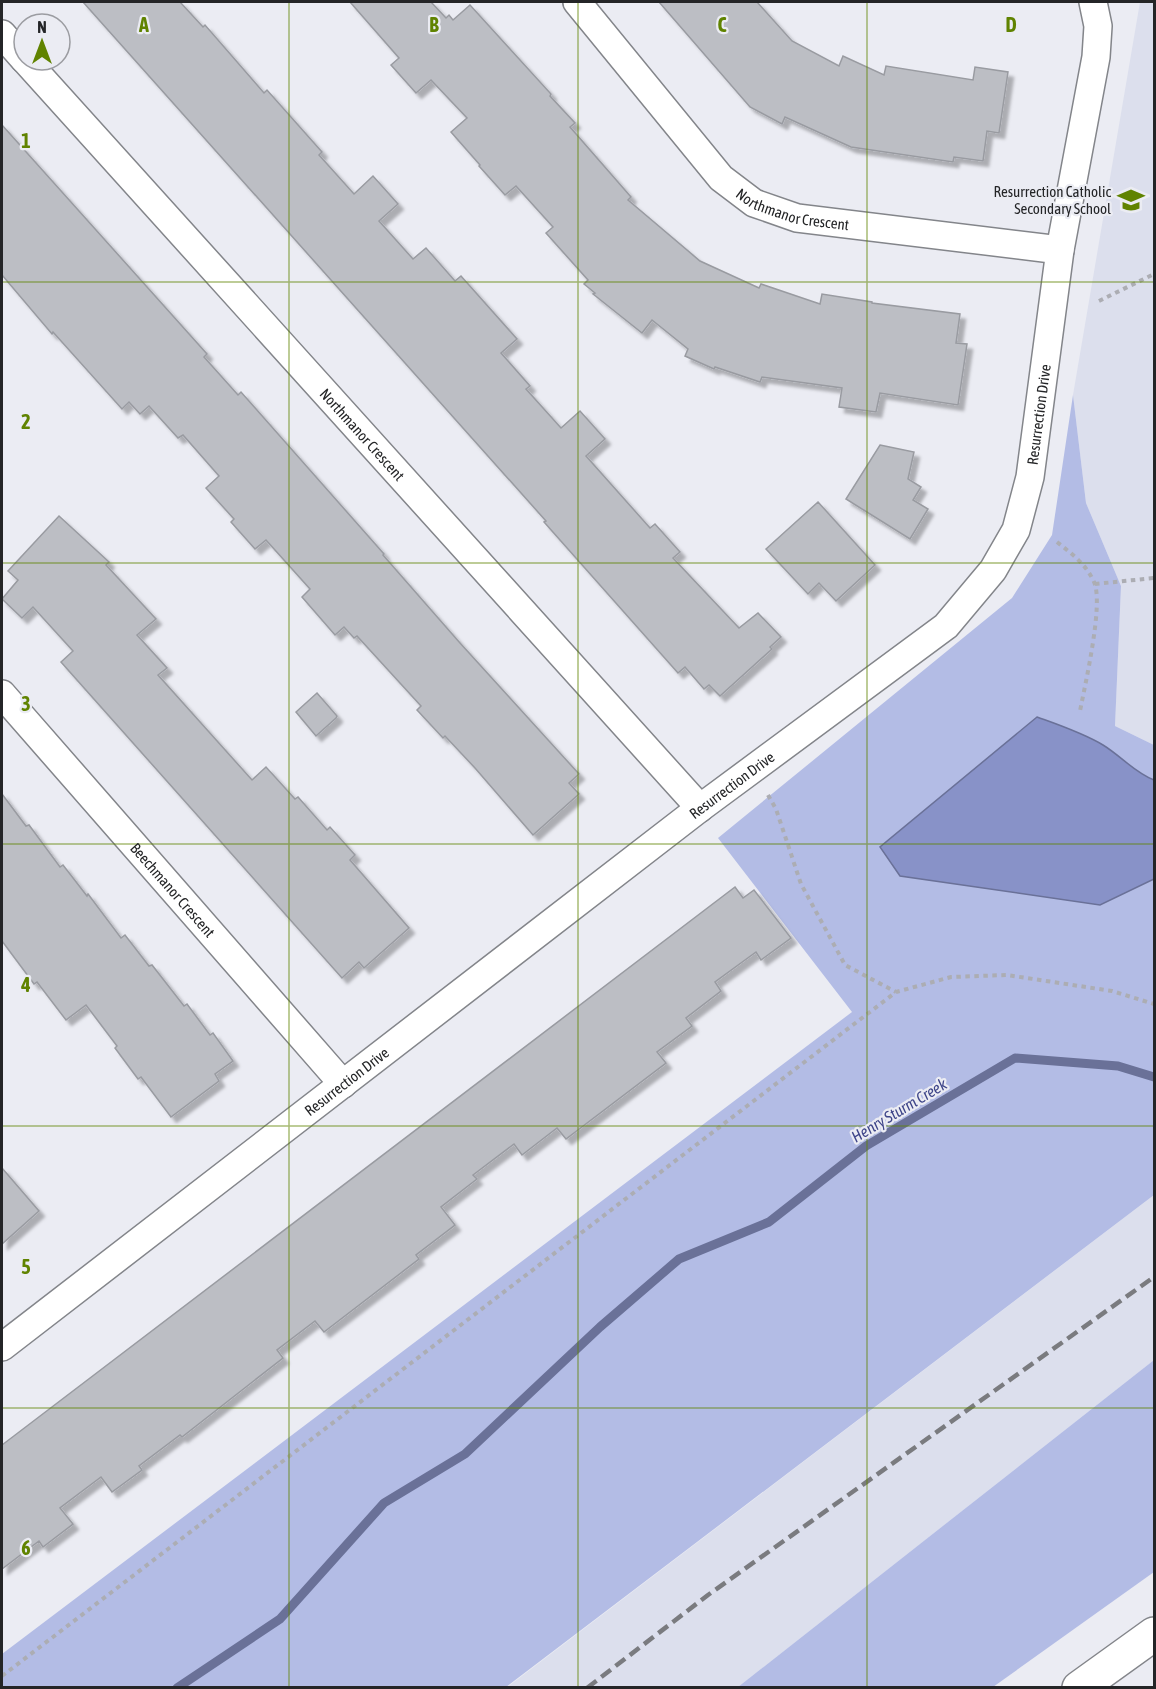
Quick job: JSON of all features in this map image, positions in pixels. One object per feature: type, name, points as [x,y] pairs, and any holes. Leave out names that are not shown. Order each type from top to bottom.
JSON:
[{"type":"street","name":"Northmanor Crescent","points":[[577,2],[722,178],[754,203],[796,218],[1060,250]]},
{"type":"street","name":"Resurrection Drive","points":[[2,1347],[700,808],[946,626],[993,570],[1016,530],[1030,477],[1060,250],[1096,57],[1098,26],[1094,2]]},
{"type":"street","name":"Northmanor Crescent","points":[[2,34],[12,46]]},
{"type":"street","name":"Northmanor Crescent","points":[[35,72],[700,808]]},
{"type":"street","name":"Beechmanor Crescent","points":[[2,694],[343,1084]]},
{"type":"street","points":[[1079,1688],[1155,1634]]},
{"type":"path","points":[[1099,301],[1155,274]]},
{"type":"path","points":[[1057,542],[1082,562],[1095,584],[1098,604],[1080,711]]},
{"type":"path","points":[[1095,584],[1155,578]]},
{"type":"path","points":[[753,770],[776,808],[801,884],[845,965],[896,992]]},
{"type":"path","points":[[2,1676],[896,992],[951,976],[1007,975],[1112,991],[1155,1004]]},
{"type":"shaded area","name":"Resurrection Catholic Secondary School","points":[[1140,2],[1154,2],[1154,745],[1115,726],[1121,586],[1086,503],[1073,395]]},
{"type":"shaded area","points":[[1073,395],[1086,503],[1121,586],[1115,726],[1154,745],[1154,1195],[506,1687],[2,1688],[2,1654],[852,1012],[718,838],[1012,598],[1052,535]]},
{"type":"shaded area","points":[[1037,717],[1110,749],[1154,780],[1154,879],[1100,905],[900,876],[880,847]]},
{"type":"shaded area","points":[[1154,1195],[1154,1360],[738,1687],[506,1688]]},
{"type":"shaded area","points":[[1154,1360],[1154,1572],[993,1687],[738,1687]]},
{"type":"building","points":[[83,2],[180,2],[203,27],[205,25],[264,93],[267,90],[322,152],[319,155],[354,194],[373,176],[398,204],[379,221],[413,259],[426,248],[455,281],[461,276],[517,339],[501,353],[530,386],[526,389],[561,428],[580,411],[605,439],[586,456],[650,528],[655,524],[680,552],[673,558],[739,628],[758,613],[781,637],[770,647],[772,649],[720,696],[709,685],[704,689],[685,667],[678,673],[544,522],[546,521]]},
{"type":"building","points":[[350,2],[431,2],[446,18],[449,15],[453,20],[470,5],[575,123],[570,127],[631,197],[628,200],[700,261],[759,288],[761,284],[820,304],[822,294],[960,314],[956,343],[967,344],[958,405],[880,393],[876,412],[839,407],[842,388],[762,377],[760,382],[715,367],[714,369],[685,356],[688,349],[652,320],[642,333],[593,294],[595,293],[584,284],[588,280],[546,233],[553,227],[516,186],[505,195],[479,166],[451,132],[467,118],[431,80],[416,93],[391,65],[399,58]]},
{"type":"building","points":[[659,2],[757,2],[792,41],[839,66],[843,56],[884,75],[886,66],[973,80],[975,67],[1008,72],[999,133],[987,131],[983,161],[954,157],[953,162],[851,147],[785,117],[782,124],[750,107]]},
{"type":"building","points":[[2,125],[207,354],[204,357],[238,395],[241,392],[460,643],[579,774],[569,783],[579,794],[533,835],[475,768],[417,710],[421,706],[357,636],[354,638],[344,627],[335,635],[302,597],[310,589],[266,540],[255,549],[231,522],[234,519],[206,488],[219,476],[183,435],[178,438],[149,406],[140,414],[129,402],[122,409],[53,332],[52,334],[2,275]]},
{"type":"building","points":[[880,445],[914,452],[908,479],[921,487],[913,500],[928,509],[910,539],[846,499]]},
{"type":"building","points":[[818,502],[875,565],[836,601],[819,583],[808,594],[766,549]]},
{"type":"building","points":[[59,516],[109,562],[106,565],[156,619],[137,635],[167,668],[158,675],[252,780],[266,767],[295,799],[298,797],[327,830],[330,827],[355,855],[350,860],[409,928],[364,968],[359,962],[342,978],[61,662],[73,651],[33,607],[22,618],[2,599],[18,580],[8,571]]},
{"type":"building","points":[[317,693],[337,716],[316,736],[296,712]]},
{"type":"building","points":[[2,794],[26,826],[29,825],[60,867],[63,865],[87,896],[88,894],[121,938],[125,935],[184,1006],[187,1004],[210,1035],[213,1033],[233,1061],[215,1074],[219,1081],[171,1117],[141,1077],[138,1079],[86,1005],[66,1020],[37,982],[34,984],[2,941]]},
{"type":"building","points":[[735,887],[743,898],[754,890],[791,938],[761,960],[756,952],[715,982],[721,991],[686,1018],[692,1026],[657,1052],[666,1063],[566,1139],[557,1128],[522,1155],[514,1144],[473,1175],[477,1179],[441,1207],[455,1225],[416,1255],[419,1259],[324,1332],[315,1321],[277,1350],[283,1358],[182,1437],[180,1435],[139,1466],[142,1470],[112,1492],[101,1477],[60,1508],[73,1524],[43,1547],[39,1541],[2,1569],[2,1445]]},
{"type":"building","points":[[2,1168],[39,1211],[2,1244]]},
{"type":"waterway","name":"Henry Sturm Creek","points":[[177,1688],[280,1619],[384,1503],[465,1454],[600,1327],[679,1259],[769,1222],[866,1146],[1015,1058],[1118,1066],[1154,1077]]},
{"type":"railway","points":[[587,1688],[708,1595],[1154,1277]]},
{"type":"place","name":"Resurrection Catholic Secondary School","points":[[1131,200]]}]
